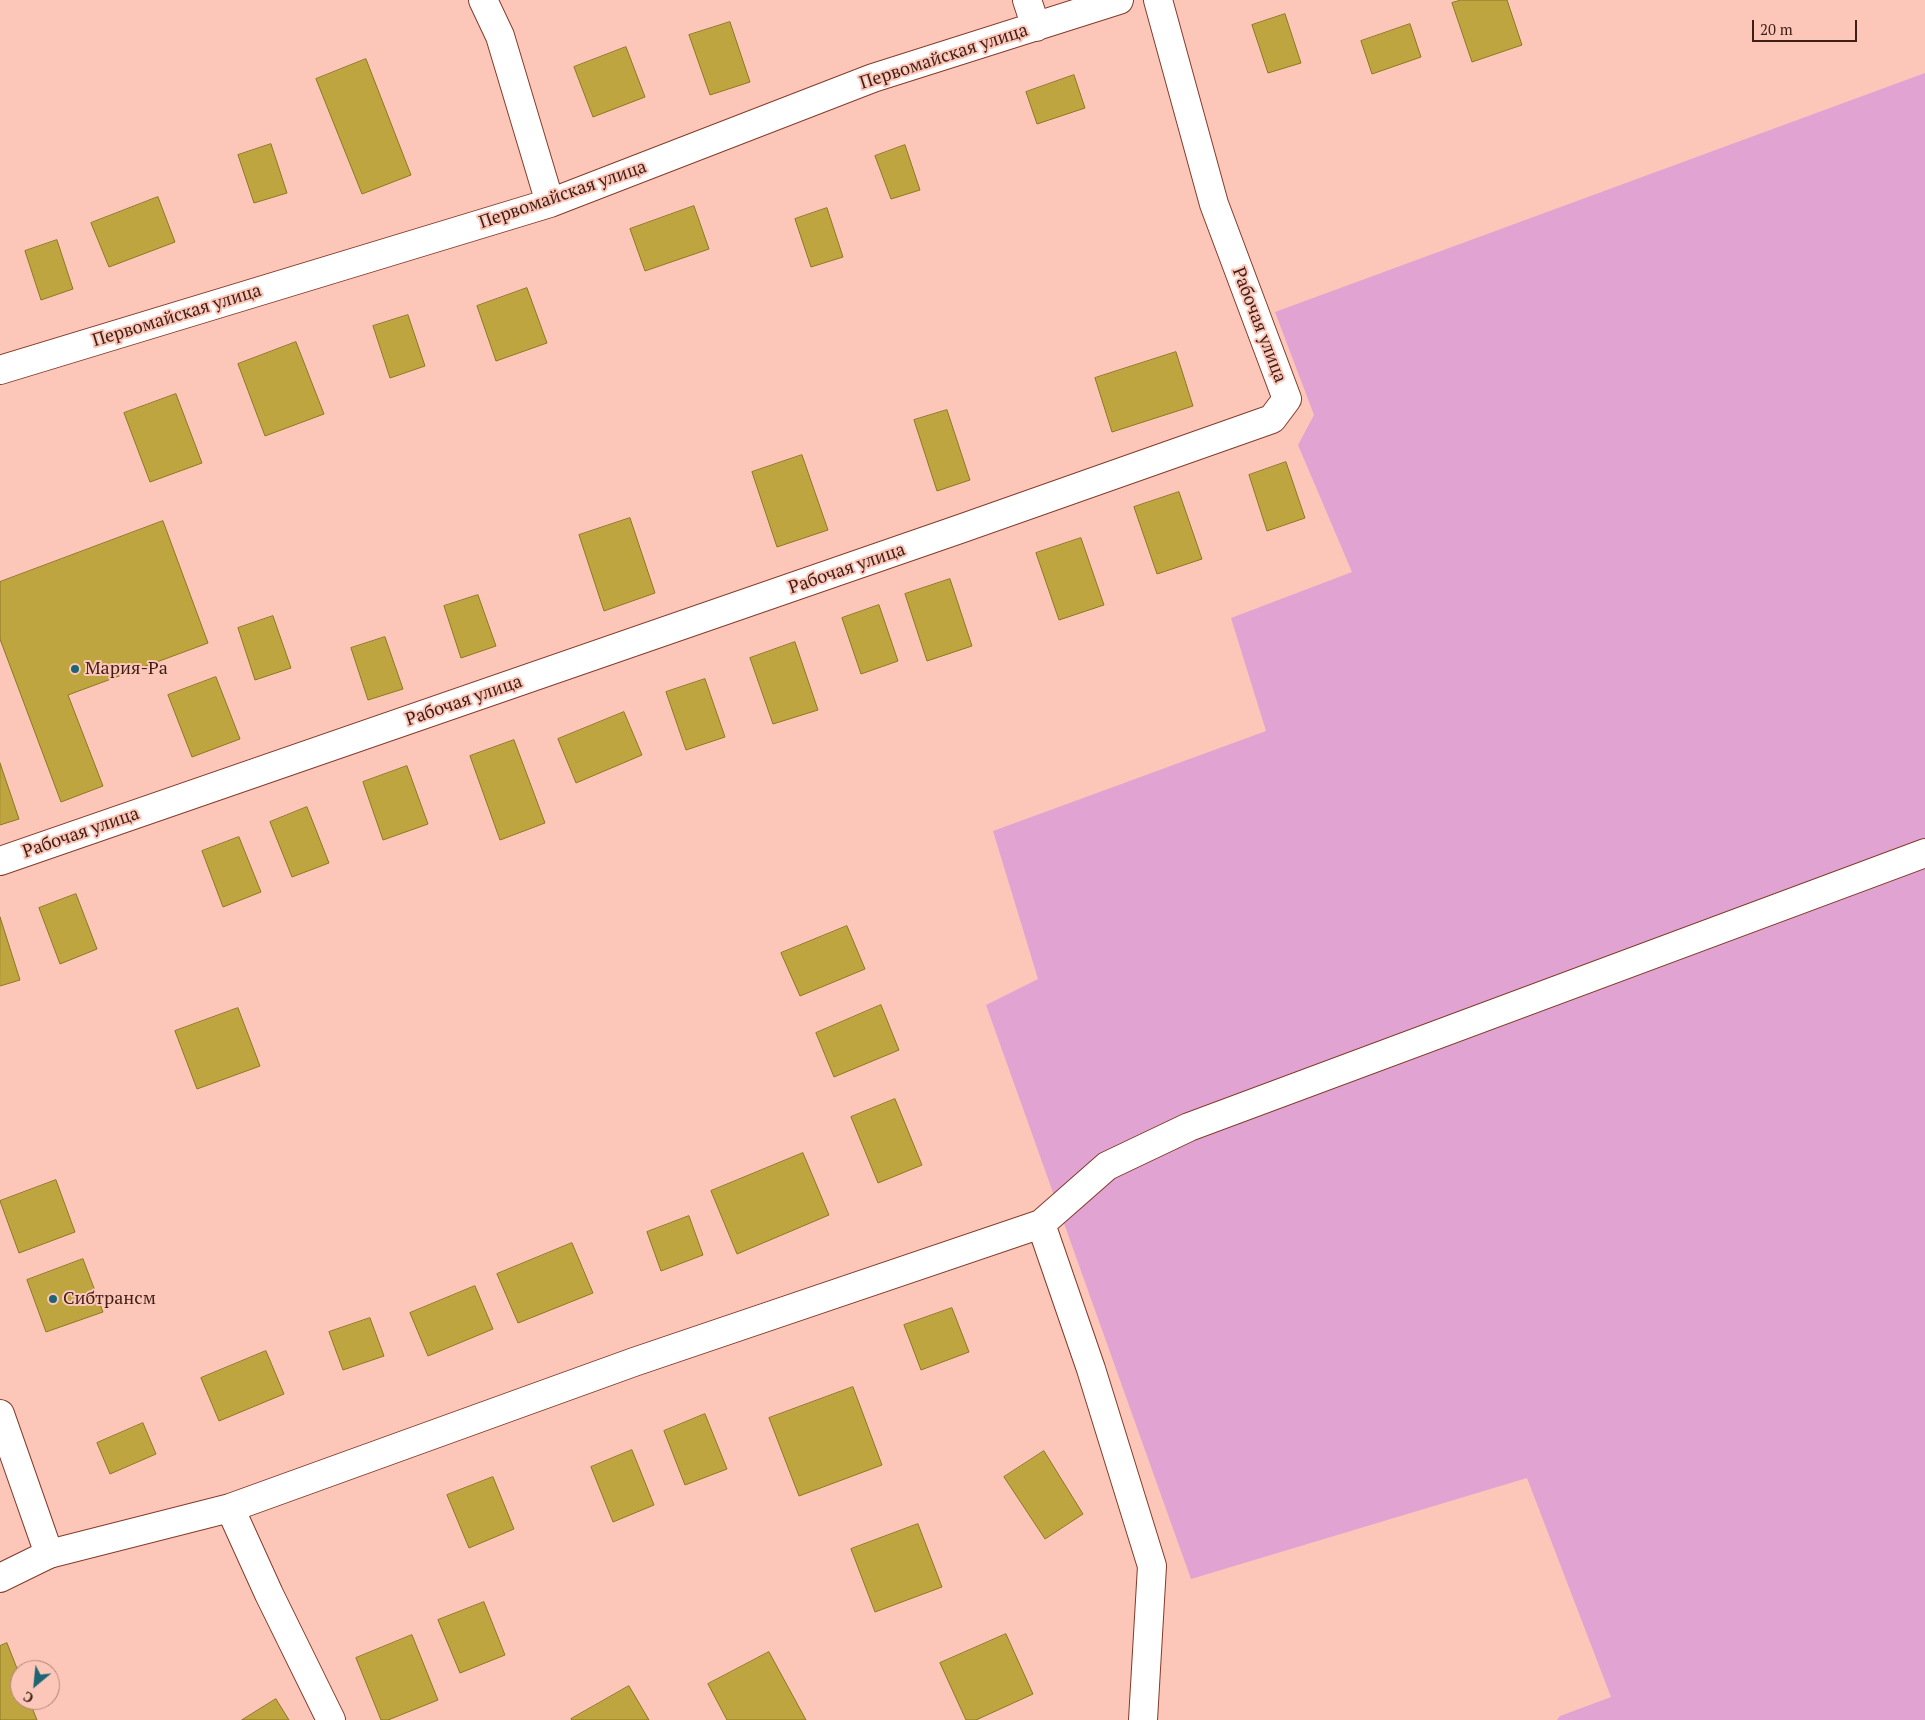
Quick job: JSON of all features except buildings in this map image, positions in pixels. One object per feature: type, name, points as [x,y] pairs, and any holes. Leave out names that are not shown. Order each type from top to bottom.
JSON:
[{"type":"street","points":[[483,0],[500,36],[550,202]]},
{"type":"street","points":[[1027,0],[1036,27]]},
{"type":"street","name":"Первомайская улица","points":[[0,370],[550,202],[873,78],[1119,0]]},
{"type":"street","name":"Рабочая улица","points":[[0,861],[1272,419],[1287,399],[1214,204],[1158,0]]},
{"type":"street","points":[[0,1578],[50,1554],[230,1508],[634,1362],[1041,1224],[1107,1166],[1188,1127],[1925,853]]},
{"type":"street","points":[[1041,1224],[1090,1369],[1152,1566],[1142,1720]]},
{"type":"street","points":[[0,1414],[50,1554]]},
{"type":"street","points":[[230,1508],[269,1594],[331,1720]]},
{"type":"shaded area","points":[[1925,73],[1925,1720],[1557,1720],[1560,1716],[1611,1697],[1527,1478],[1191,1579],[986,1005],[1038,979],[993,831],[1266,731],[1231,618],[1352,572],[1298,445],[1314,415],[1275,312]]},
{"type":"place","name":"Мария-Ра","points":[[75,669]]},
{"type":"place","name":"Сибтрансм","points":[[53,1299]]}]
